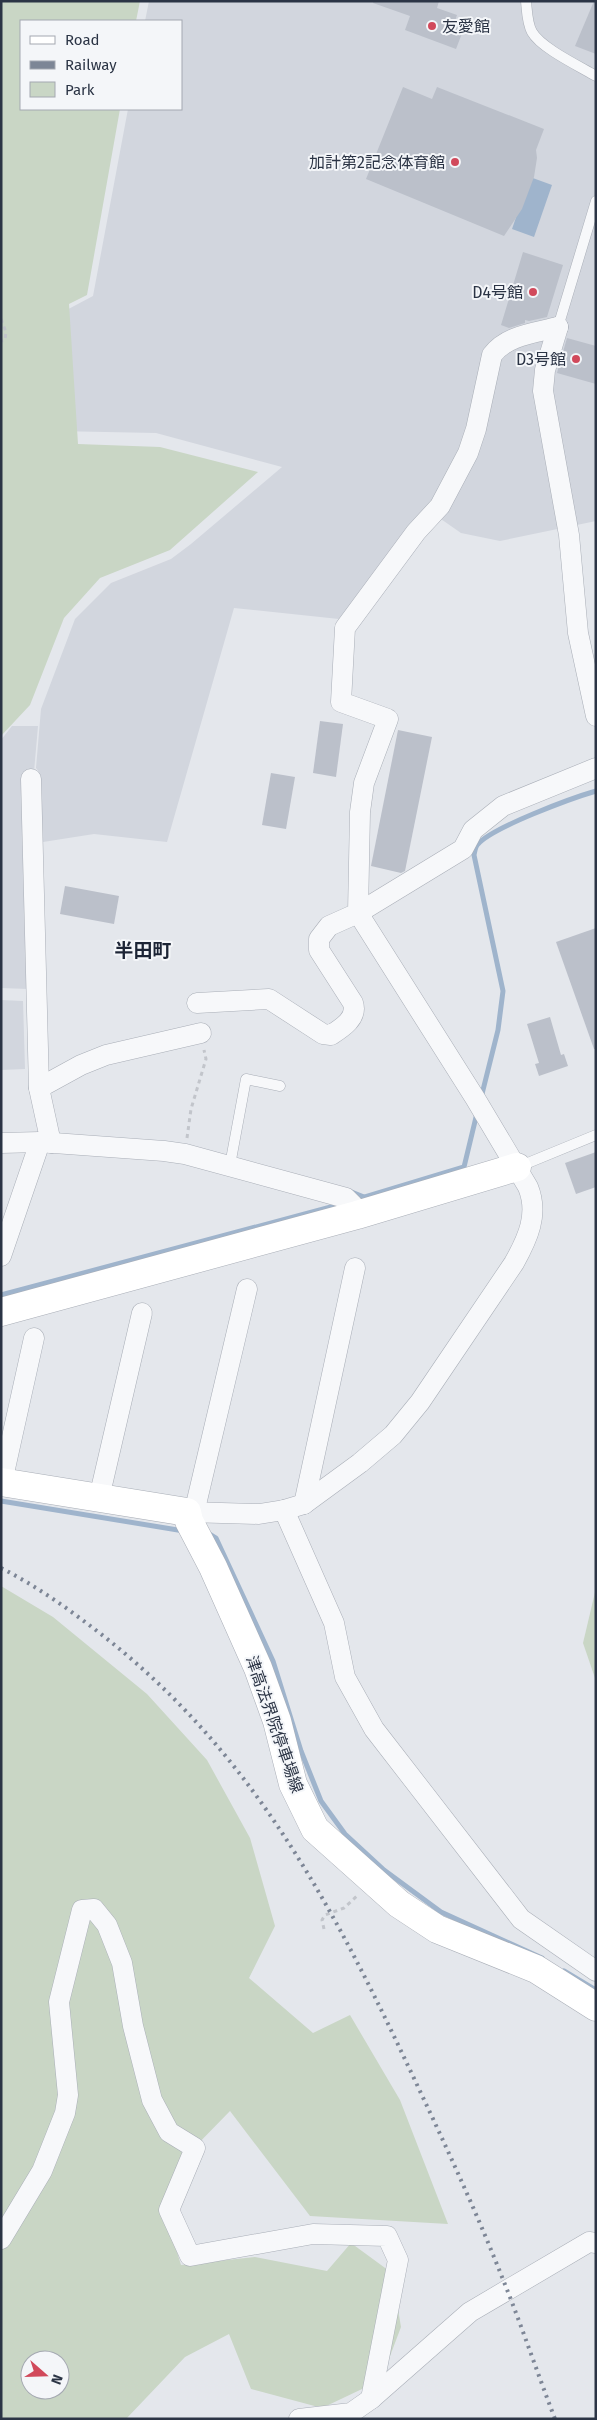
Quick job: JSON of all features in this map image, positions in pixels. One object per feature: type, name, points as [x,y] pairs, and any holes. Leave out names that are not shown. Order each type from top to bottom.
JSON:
[{"type":"main road","points":[[1,1312],[352,1206],[517,1167]]},
{"type":"main road","points":[[2,1482],[99,1498],[192,1522]]},
{"type":"main road","name":"津高法界院停車場線","points":[[192,1522],[258,1668],[277,1721],[293,1784],[315,1829],[399,1904],[437,1929],[541,1959],[596,2007]]},
{"type":"street","points":[[558,326],[545,370],[543,391],[569,535],[578,633],[596,716]]},
{"type":"street","points":[[247,1289],[192,1522],[284,1510],[304,1504],[360,1463],[393,1435],[420,1402],[514,1263],[526,1241],[532,1224],[533,1199],[517,1167],[358,913],[360,812],[364,783],[388,719],[341,702],[344,628],[416,532],[440,506],[468,453],[474,437],[492,354],[499,345],[511,339],[558,326]]},
{"type":"street","points":[[196,1002],[269,999],[315,1030],[331,1034],[351,1018],[354,1008],[319,950],[319,939],[330,926],[358,913],[463,849],[473,830],[503,806],[596,768]]},
{"type":"street","points":[[1,1256],[47,1138],[39,1088],[31,779]]},
{"type":"street","points":[[39,1088],[81,1065],[106,1055],[201,1033]]},
{"type":"street","points":[[1,1144],[47,1138],[164,1150],[231,1160],[352,1206]]},
{"type":"street","points":[[304,1504],[355,1268]]},
{"type":"street","points":[[99,1498],[142,1313]]},
{"type":"street","points":[[2,1482],[34,1338]]},
{"type":"street","points":[[284,1510],[334,1623],[345,1678],[374,1729],[521,1918],[596,1970]]},
{"type":"street","points":[[1,2239],[42,2171],[64,2113],[68,2095],[59,2002],[82,1910],[94,1909],[107,1925],[122,1963],[133,2026],[152,2100],[169,2132],[195,2148],[169,2210],[190,2256],[313,2234],[387,2236],[398,2260],[371,2398]]},
{"type":"street","points":[[521,1918],[517,1930],[541,1959],[596,1975]]},
{"type":"street","points":[[299,2419],[350,2413],[371,2398],[470,2312],[589,2242],[596,2243]]},
{"type":"lane","points":[[526,1],[532,32],[542,42],[596,76]]},
{"type":"lane","points":[[558,326],[596,201]]},
{"type":"lane","points":[[231,1160],[246,1079],[280,1086]]},
{"type":"lane","points":[[517,1167],[596,1134]]},
{"type":"path","points":[[1,319],[6,332],[5,340],[1,341]]},
{"type":"path","points":[[186,1143],[191,1108],[206,1060],[201,1033]]},
{"type":"path","points":[[324,1929],[322,1920],[325,1916],[350,1904],[370,1879]]},
{"type":"shaded area","points":[[149,1],[596,1],[596,521],[500,541],[461,533],[425,508],[339,619],[234,608],[167,842],[94,834],[43,842],[39,772],[36,768],[41,709],[75,619],[111,583],[171,559],[282,467],[156,433],[55,431],[59,314],[93,296],[128,110],[182,110],[182,20],[145,20]]},
{"type":"shaded area","points":[[12,726],[38,726],[34,772],[28,989],[1,988],[1,740]]},
{"type":"shaded area","points":[[1,1000],[23,1001],[25,1069],[1,1070]]},
{"type":"green space","points":[[1,1],[140,1],[136,20],[20,20],[20,110],[120,110],[87,295],[69,304],[78,444],[160,447],[258,472],[170,550],[100,578],[64,618],[30,705],[1,736]]},
{"type":"green space","points":[[1,1586],[53,1617],[147,1694],[207,1760],[250,1838],[275,1926],[249,1978],[313,2033],[350,2015],[400,2100],[448,2224],[310,2216],[230,2111],[189,2153],[165,2213],[181,2265],[255,2257],[327,2271],[351,2243],[392,2273],[401,2327],[381,2380],[322,2408],[251,2389],[229,2334],[185,2357],[126,2419],[1,2419]]},
{"type":"green space","points":[[596,1588],[596,1681],[583,1643]]},
{"type":"water","points":[[530,177],[552,185],[534,237],[512,229]]},
{"type":"building","name":"友愛館","points":[[374,1],[439,1],[437,8],[457,15],[454,24],[464,28],[456,49],[405,30],[410,16],[373,3]]},
{"type":"building","points":[[594,1],[596,1],[596,54],[575,46]]},
{"type":"building","name":"加計第2記念体育館","points":[[403,87],[432,99],[437,87],[544,129],[536,150],[537,158],[534,177],[522,209],[504,236],[366,179]]},
{"type":"building","name":"D4号館","points":[[523,252],[563,265],[547,317],[529,321],[525,320],[525,323],[509,328],[501,325]]},
{"type":"building","name":"D3号館","points":[[567,338],[596,346],[596,384],[557,373]]},
{"type":"building","points":[[320,721],[343,724],[336,777],[313,773]]},
{"type":"building","points":[[398,730],[432,737],[405,871],[401,873],[371,866]]},
{"type":"building","points":[[271,773],[295,777],[286,829],[262,825]]},
{"type":"building","points":[[65,886],[119,896],[114,924],[60,914]]},
{"type":"building","points":[[596,928],[596,1049],[594,1049],[556,942]]},
{"type":"building","points":[[550,1017],[561,1055],[564,1054],[568,1066],[539,1076],[535,1064],[539,1063],[527,1024]]},
{"type":"building","points":[[596,1152],[596,1187],[576,1194],[565,1163]]},
{"type":"waterway","points":[[481,1098],[498,1030],[503,991],[474,855],[476,848],[486,837],[499,830],[552,806],[596,791]]},
{"type":"waterway","points":[[355,1200],[464,1167],[477,1113]]},
{"type":"waterway","points":[[349,1191],[364,1197]]},
{"type":"waterway","points":[[1,1295],[342,1204]]},
{"type":"waterway","points":[[1,1501],[184,1531]]},
{"type":"waterway","points":[[208,1533],[216,1538],[273,1661],[301,1751],[321,1801],[345,1834],[384,1870],[441,1912],[542,1958]]},
{"type":"waterway","points":[[564,1971],[596,1990]]},
{"type":"railway","points":[[1,1568],[38,1589],[74,1614],[149,1675],[196,1722],[238,1771],[275,1823],[310,1877],[342,1934],[373,1992],[402,2053],[491,2249],[555,2419]]},
{"type":"place","name":"友愛館","points":[[432,26]]},
{"type":"place","name":"加計第2記念体育館","points":[[455,162]]},
{"type":"place","name":"D4号館","points":[[533,292]]},
{"type":"place","name":"D3号館","points":[[576,359]]},
{"type":"district","name":"半田町","points":[[143,950]]}]
